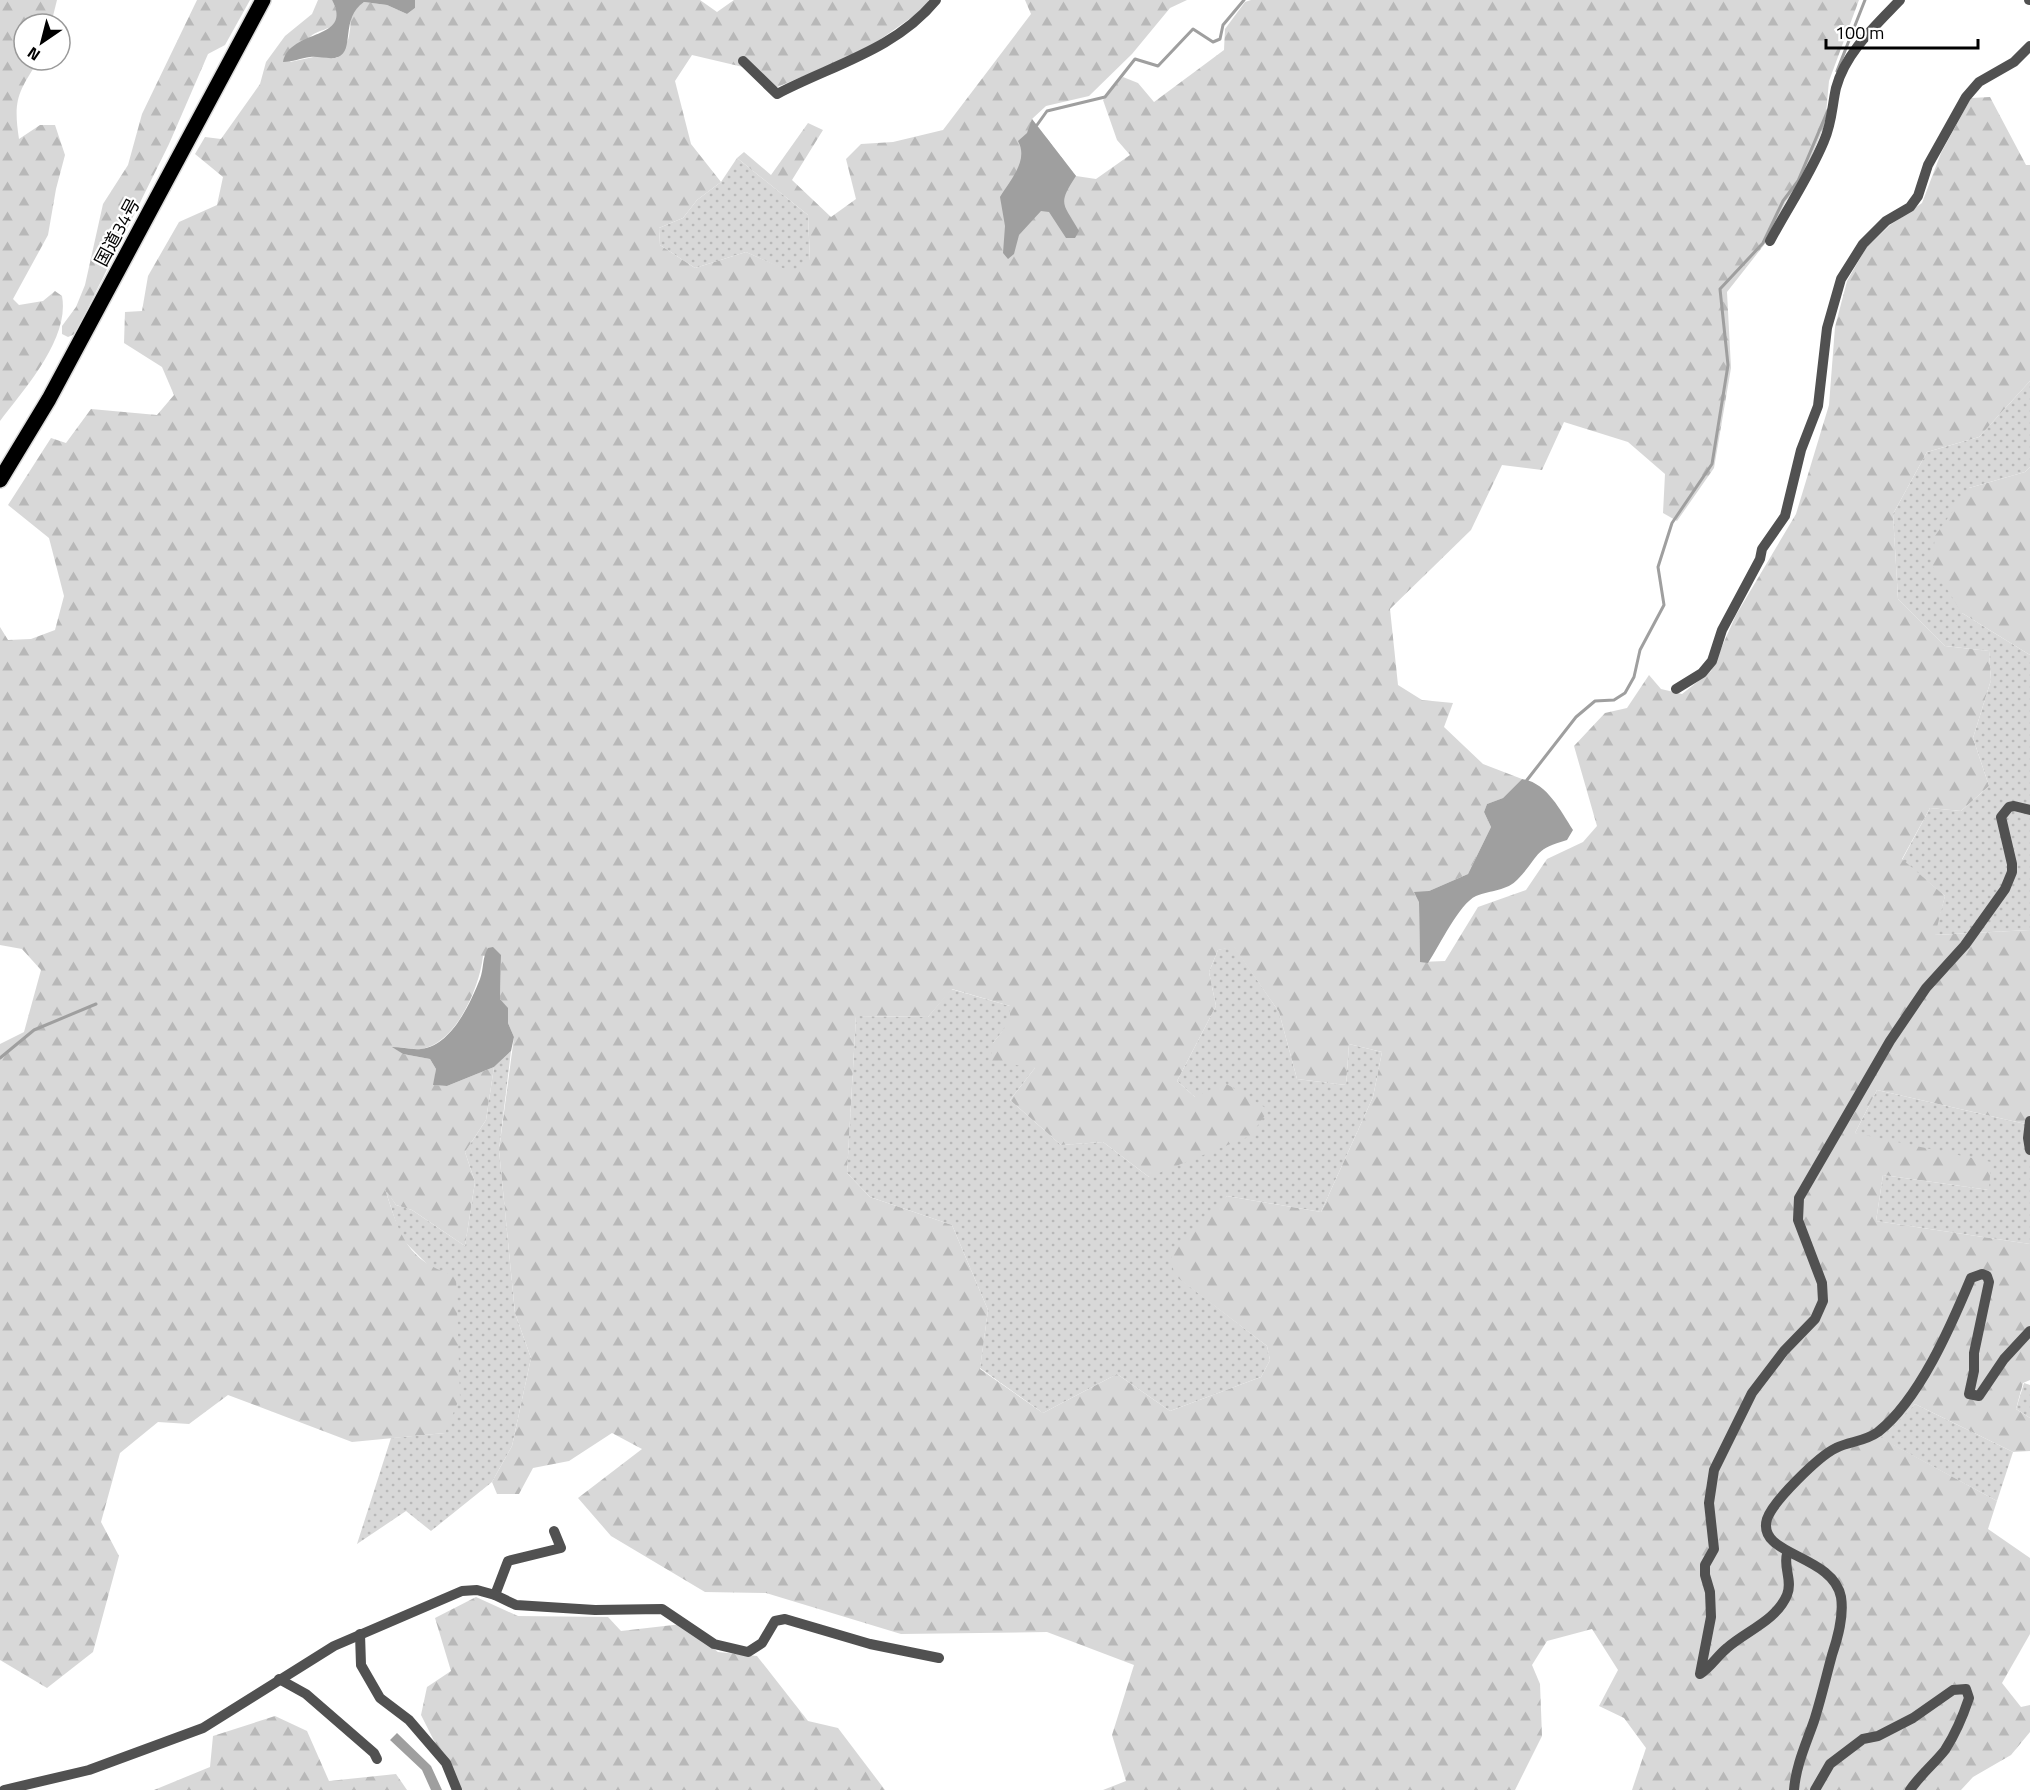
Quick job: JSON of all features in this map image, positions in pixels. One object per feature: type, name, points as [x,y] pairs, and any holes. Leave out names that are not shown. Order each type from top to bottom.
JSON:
[{"type":"highway","name":"国道34号","points":[[0,480],[49,399],[263,0]]},
{"type":"street","points":[[743,61],[777,94],[818,72],[865,56],[915,23],[936,0]]},
{"type":"street","points":[[1770,241],[1790,204],[1803,187],[1825,140],[1832,123],[1836,87],[1853,54],[1872,29],[1900,0]]},
{"type":"street","points":[[1676,689],[1702,674],[1712,661],[1722,630],[1760,559],[1762,549],[1785,516],[1794,487],[1801,450],[1818,406],[1827,328],[1841,279],[1863,244],[1886,221],[1910,207],[1918,196],[1928,165],[1966,97],[1978,81],[2014,62],[2030,46]]},
{"type":"street","points":[[2030,810],[2014,806],[2004,811],[2001,817],[2012,872],[2005,889],[1965,945],[1926,988],[1890,1041],[1799,1198],[1798,1220],[1822,1283],[1823,1301],[1815,1319],[1784,1351],[1752,1393],[1714,1470],[1709,1503],[1714,1550],[1705,1565],[1712,1617],[1700,1674],[1726,1649],[1763,1623],[1781,1605],[1787,1595],[1790,1580],[1787,1554],[1768,1535],[1766,1528],[1771,1510],[1779,1497],[1834,1448],[1861,1442],[1878,1431],[1900,1407],[1935,1357],[1971,1278],[1982,1274],[1987,1276],[1989,1282],[1974,1353],[1974,1371],[1969,1394],[1979,1396],[2004,1359],[2030,1331]]},
{"type":"street","points":[[2030,1121],[2028,1138],[2030,1150]]},
{"type":"street","points":[[495,1595],[508,1561],[561,1548],[554,1531]]},
{"type":"street","points":[[1787,1554],[1795,1553],[1817,1565],[1835,1581],[1842,1605],[1839,1632],[1815,1719],[1796,1773],[1794,1790]]},
{"type":"street","points":[[4,1790],[89,1770],[203,1728],[334,1646],[453,1594],[477,1590],[516,1605],[595,1610],[662,1608],[714,1644],[748,1652],[762,1643],[775,1621],[785,1619],[870,1644],[939,1658]]},
{"type":"street","points":[[360,1634],[361,1665],[380,1698],[409,1720],[446,1763],[457,1790]]},
{"type":"street","points":[[279,1679],[306,1694],[374,1753],[377,1759]]},
{"type":"street","points":[[1815,1790],[1830,1764],[1863,1739],[1878,1736],[1904,1722],[1953,1690],[1966,1689],[1969,1698],[1959,1726],[1944,1751],[1918,1777],[1910,1790]]},
{"type":"green space","points":[[0,0],[57,0],[54,12],[12,12],[12,72],[31,72],[17,105],[19,139],[40,125],[55,125],[65,155],[48,235],[13,299],[19,305],[43,301],[55,291],[62,296],[63,312],[59,329],[43,363],[0,421]]},
{"type":"green space","points":[[197,0],[250,0],[225,45],[208,54],[169,144],[75,334],[68,337],[62,334],[62,326],[76,307],[85,285],[103,204],[128,165],[142,114]]},
{"type":"green space","points":[[318,0],[332,0],[337,10],[337,23],[311,36],[290,62],[318,56],[337,58],[348,39],[352,13],[364,2],[387,5],[407,14],[415,8],[415,0],[700,0],[717,12],[734,0],[929,0],[925,8],[865,50],[768,91],[743,67],[692,55],[675,81],[691,144],[721,182],[697,200],[683,218],[659,228],[660,245],[695,268],[746,252],[794,273],[810,260],[808,215],[737,158],[744,152],[771,175],[808,123],[823,130],[792,180],[831,217],[856,199],[846,159],[861,144],[893,142],[943,130],[1031,14],[1025,0],[1187,0],[1170,8],[1132,54],[1089,96],[1046,106],[1032,119],[1076,176],[1096,179],[1130,155],[1117,140],[1103,100],[1123,77],[1138,83],[1154,102],[1224,50],[1225,29],[1245,2],[1251,0],[1859,0],[1829,81],[1825,124],[1800,184],[1786,201],[1764,245],[1727,292],[1731,368],[1714,468],[1677,521],[1663,513],[1665,474],[1628,442],[1564,422],[1542,470],[1502,465],[1471,530],[1390,609],[1398,685],[1422,700],[1453,703],[1444,727],[1483,764],[1522,779],[1503,798],[1487,804],[1484,812],[1491,827],[1468,874],[1429,891],[1419,902],[1420,962],[1445,961],[1478,907],[1526,890],[1547,859],[1583,842],[1597,826],[1574,746],[1605,713],[1627,708],[1649,675],[1661,689],[1682,694],[1711,671],[1736,615],[1796,514],[1829,405],[1835,327],[1847,281],[1866,248],[1890,225],[1922,203],[1941,153],[1971,98],[1990,97],[2026,165],[2030,165],[2030,381],[1979,437],[1927,452],[1893,514],[1898,599],[1945,646],[1989,651],[1991,680],[1973,738],[1989,786],[1961,811],[1930,808],[1902,859],[1945,896],[1935,935],[2030,930],[2030,1125],[1877,1090],[1855,1133],[1991,1162],[1989,1190],[1883,1175],[1876,1221],[2030,1244],[2030,1380],[2023,1383],[2016,1409],[2030,1418],[2030,1451],[2013,1452],[1915,1404],[1881,1438],[1997,1501],[1988,1529],[2030,1558],[2030,1634],[2002,1683],[2021,1707],[2030,1705],[2030,1732],[2011,1755],[1973,1777],[1961,1790],[1632,1790],[1646,1748],[1624,1718],[1599,1706],[1618,1670],[1592,1629],[1547,1641],[1532,1665],[1540,1684],[1542,1736],[1515,1790],[1103,1790],[1126,1781],[1112,1735],[1134,1665],[1047,1632],[901,1634],[766,1593],[705,1592],[611,1536],[578,1498],[642,1449],[612,1433],[569,1461],[533,1468],[519,1494],[497,1494],[492,1482],[512,1446],[531,1358],[515,1313],[499,1150],[514,1037],[508,1023],[508,1009],[500,999],[501,955],[483,956],[477,982],[464,1012],[445,1037],[434,1045],[421,1049],[393,1047],[403,1054],[430,1059],[436,1069],[434,1085],[447,1086],[494,1067],[486,1120],[465,1152],[475,1182],[465,1246],[412,1210],[396,1205],[385,1189],[395,1220],[407,1244],[426,1263],[456,1276],[460,1397],[445,1433],[352,1442],[228,1395],[189,1424],[158,1422],[120,1453],[101,1522],[119,1556],[93,1652],[47,1688],[0,1660],[0,1044],[24,1032],[41,970],[22,949],[0,945],[0,627],[8,640],[31,639],[55,630],[64,596],[49,538],[8,505],[51,438],[66,443],[91,409],[157,415],[174,395],[162,367],[124,343],[125,312],[142,311],[148,276],[179,222],[217,205],[223,177],[195,154],[205,137],[221,139],[260,84],[266,62],[285,36],[312,14]],"holes":[[[1234,947],[1279,1012],[1297,1079],[1346,1085],[1349,1044],[1382,1052],[1373,1097],[1321,1212],[1227,1196],[1171,1253],[1174,1275],[1267,1346],[1270,1360],[1261,1377],[1170,1411],[1117,1374],[1043,1413],[980,1369],[988,1310],[952,1225],[870,1197],[847,1173],[856,1016],[928,1017],[952,989],[1010,1006],[1010,1021],[993,1043],[991,1061],[1035,1068],[1010,1100],[1061,1145],[1103,1142],[1149,1177],[1250,1136],[1269,1110],[1225,1083],[1195,1097],[1177,1081],[1216,1006],[1209,972],[1218,950]]]},
{"type":"green space","points":[[737,158],[808,215],[810,261],[794,274],[746,252],[695,268],[660,245],[659,228],[683,218],[697,200],[721,182]]},
{"type":"green space","points":[[2030,381],[2030,467],[2025,472],[1969,488],[1962,613],[2030,655],[2030,930],[1934,935],[1945,896],[1902,860],[1930,808],[1961,811],[1989,786],[1973,738],[1991,680],[1989,651],[1945,646],[1898,599],[1893,514],[1927,452],[1979,437]]},
{"type":"green space","points":[[2030,467],[2030,655],[1962,613],[1932,565],[1935,536],[1969,488],[2025,472]]},
{"type":"green space","points":[[1234,946],[1279,1012],[1297,1079],[1346,1085],[1349,1044],[1382,1052],[1373,1097],[1321,1212],[1227,1196],[1175,1275],[1267,1346],[1270,1360],[1261,1377],[1170,1411],[1117,1374],[1043,1413],[980,1368],[988,1310],[952,1225],[870,1197],[847,1173],[856,1016],[928,1017],[951,989],[1010,1006],[1011,1021],[993,1043],[1035,1068],[1010,1100],[1061,1145],[1103,1142],[1149,1177],[1195,1097],[1177,1081],[1216,1006],[1209,972],[1218,950]]},
{"type":"green space","points":[[511,1051],[499,1150],[515,1313],[531,1358],[512,1446],[492,1482],[431,1531],[406,1511],[357,1544],[391,1438],[445,1433],[432,1269],[401,1238],[384,1186],[396,1205],[412,1210],[465,1246],[475,1182],[465,1152],[486,1120],[494,1067]]},
{"type":"green space","points":[[1877,1090],[2030,1125],[2030,1244],[1876,1221],[1883,1175],[1989,1190],[1855,1133]]},
{"type":"green space","points":[[2024,1383],[2030,1385],[2030,1418],[2016,1409]]},
{"type":"green space","points":[[1915,1404],[2013,1452],[1997,1501],[1880,1438]]},
{"type":"green space","points":[[476,1597],[518,1616],[608,1617],[621,1631],[682,1624],[718,1652],[757,1656],[808,1721],[838,1728],[885,1790],[459,1790],[421,1715],[427,1687],[451,1671],[435,1618]]},
{"type":"green space","points":[[275,1716],[307,1731],[329,1781],[396,1774],[407,1790],[154,1790],[210,1767],[213,1736]]},
{"type":"shaded area","points":[[332,0],[415,0],[415,8],[407,14],[387,5],[364,2],[352,16],[343,54],[335,58],[310,57],[283,62],[288,51],[297,44],[328,29],[335,22],[336,13]]},
{"type":"shaded area","points":[[1032,119],[1076,176],[1066,193],[1064,204],[1079,231],[1075,238],[1066,238],[1049,212],[1041,211],[1019,235],[1014,254],[1008,259],[1003,253],[1005,226],[1000,197],[1020,163],[1021,148],[1018,141],[1027,133]]},
{"type":"shaded area","points":[[1522,779],[1539,786],[1552,798],[1573,830],[1567,840],[1542,850],[1514,883],[1470,900],[1457,916],[1428,963],[1420,962],[1419,902],[1414,892],[1429,891],[1468,874],[1491,827],[1484,812],[1487,804],[1503,798]]},
{"type":"shaded area","points":[[493,947],[501,955],[500,999],[508,1008],[508,1023],[514,1037],[511,1051],[494,1067],[447,1086],[433,1085],[436,1069],[430,1059],[403,1054],[392,1047],[421,1049],[432,1046],[450,1032],[465,1011],[476,989],[488,948]]},
{"type":"shaded area","points":[[397,1733],[431,1766],[442,1790],[431,1790],[422,1770],[390,1740]]},
{"type":"waterway","points":[[1037,125],[1047,111],[1105,97],[1135,59],[1158,66],[1193,29],[1213,42],[1220,39],[1223,25],[1244,0]]},
{"type":"waterway","points":[[1837,71],[1865,0]]},
{"type":"waterway","points":[[1527,780],[1576,717],[1595,701],[1614,700],[1625,693],[1634,677],[1640,650],[1664,605],[1658,567],[1672,523],[1712,464],[1728,365],[1720,289],[1763,243],[1783,201],[1798,181],[1828,110]]},
{"type":"waterway","points":[[0,1058],[34,1030],[96,1004]]}]
